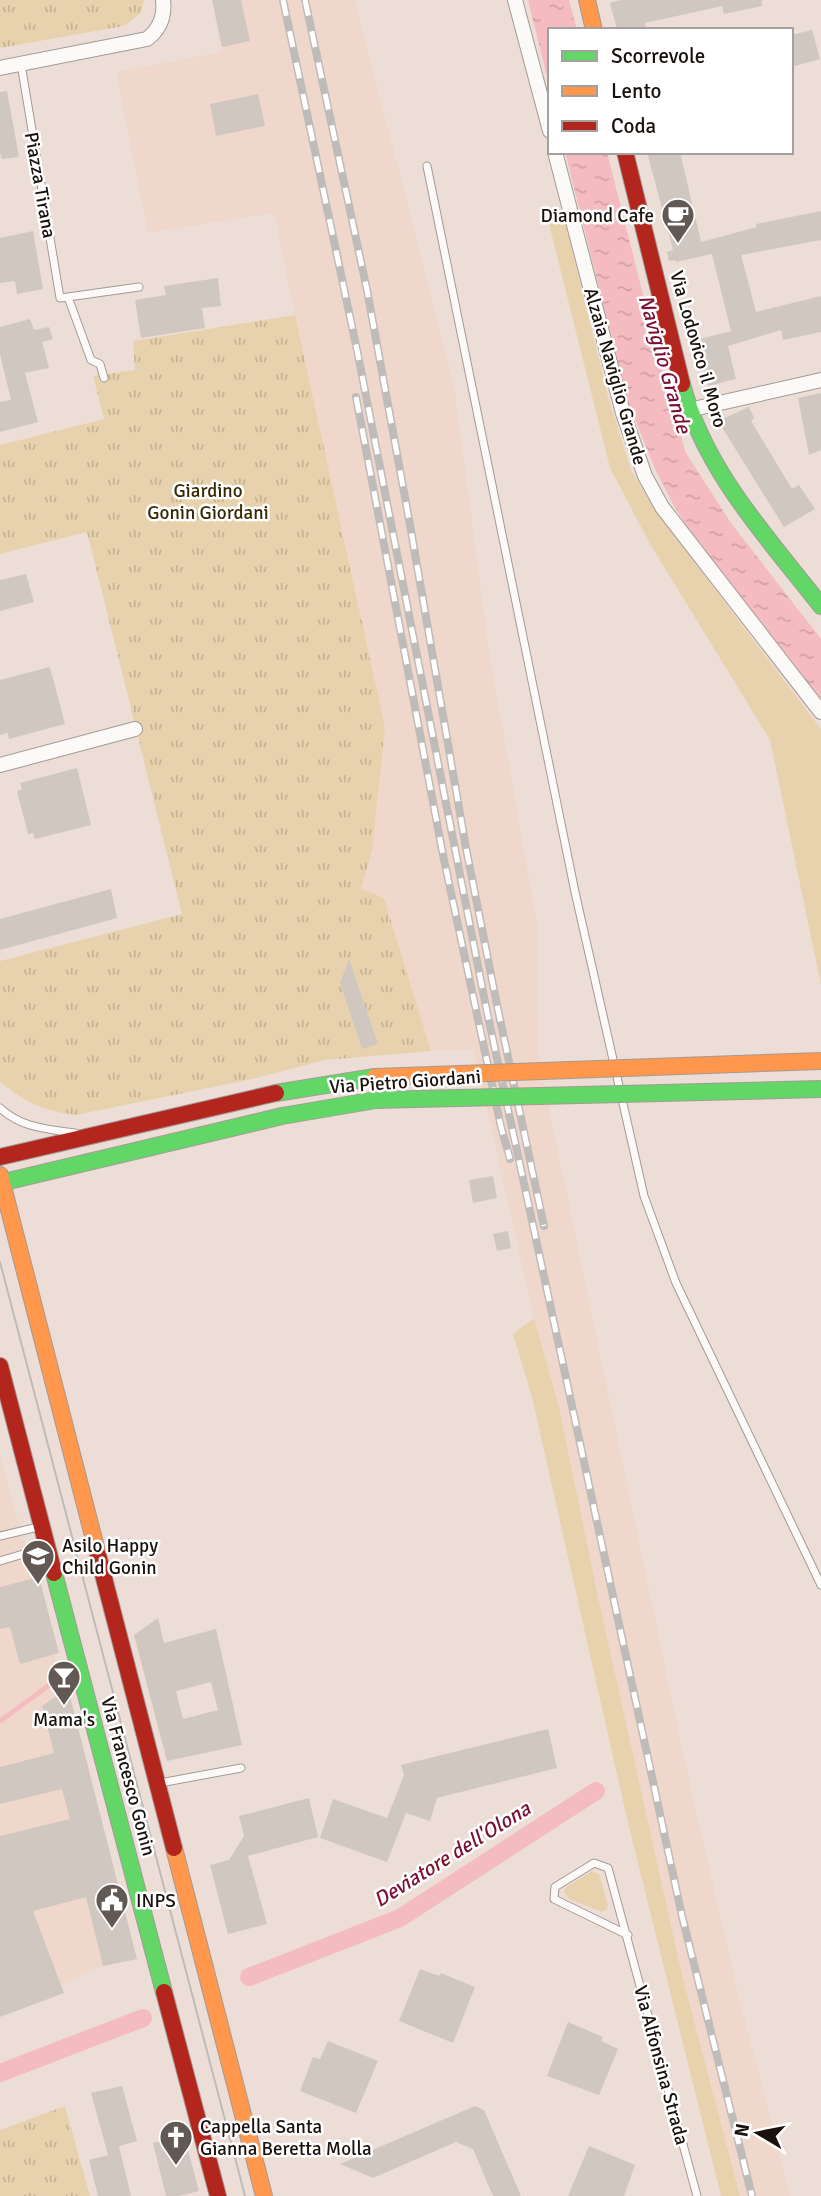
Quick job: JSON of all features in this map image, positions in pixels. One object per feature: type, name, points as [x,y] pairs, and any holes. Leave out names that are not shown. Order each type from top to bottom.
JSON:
[{"type":"street","points":[[0,68],[147,39],[161,23],[163,0]]},
{"type":"street","points":[[515,0],[548,124]]},
{"type":"street","points":[[587,0],[594,28]]},
{"type":"street","name":"Alzaia Naviglio Grande","points":[[556,154],[624,412],[645,476],[662,507],[821,712]]},
{"type":"street","name":"Via Lodovico il Moro","points":[[626,154],[690,410],[701,439],[736,495],[821,606]]},
{"type":"street","points":[[690,410],[821,380]]},
{"type":"street","points":[[0,765],[135,729]]},
{"type":"street","name":"Via Pietro Giordani","points":[[0,1157],[321,1084],[375,1077],[423,1073],[821,1061]]},
{"type":"street","name":"Via Pietro Giordani","points":[[1,1180],[282,1116],[376,1100],[821,1089]]},
{"type":"street","name":"Via Francesco Gonin","points":[[1,1180],[264,2196]]},
{"type":"street","name":"Via Francesco Gonin","points":[[0,1366],[218,2196]]},
{"type":"lane","name":"Piazza Tirana","points":[[20,64],[60,298],[68,297]]},
{"type":"lane","points":[[428,166],[575,892],[644,1196],[676,1283],[821,1585]]},
{"type":"lane","points":[[104,378],[100,364],[91,360],[68,297],[139,287]]},
{"type":"lane","name":"Via Pietro Giordani","points":[[0,1108],[29,1126],[89,1135]]},
{"type":"lane","points":[[0,1536],[42,1526]]},
{"type":"lane","points":[[0,1561],[47,1546]]},
{"type":"lane","name":"Via Francesco Gonin","points":[[156,1784],[241,1768]]},
{"type":"lane","name":"Via Alfonsina Strada","points":[[628,1935],[554,1899],[555,1887],[594,1863],[608,1868],[628,1935],[696,2196]]},
{"type":"shaded area","points":[[212,0],[355,0],[454,385],[489,651],[537,924],[539,1060],[684,1758],[737,1989],[790,2196],[740,2196],[682,1975],[601,1611],[559,1407],[534,1318],[473,1049],[431,1051],[384,898],[361,888],[372,851],[301,348],[274,213],[148,233],[116,72],[222,52]]},
{"type":"shaded area","points":[[0,1455],[137,1959],[103,1966],[0,2013]]},
{"type":"green space","points":[[0,0],[144,0],[141,13],[124,26],[0,48]]},
{"type":"green space","points":[[564,217],[609,400],[631,470],[657,513],[821,729],[821,985],[770,740],[650,544],[610,468],[548,220]]},
{"type":"green space","name":"Giardino Gonin Giordani","points":[[295,315],[385,728],[372,851],[361,888],[384,898],[431,1051],[325,1060],[257,1078],[76,1115],[53,1111],[27,1101],[0,1082],[0,961],[182,914],[87,532],[0,554],[0,445],[104,419],[93,376],[135,370],[133,341]]},
{"type":"green space","points":[[534,1318],[559,1407],[601,1611],[682,1975],[740,2196],[721,2196],[627,1819],[532,1397],[513,1334]]},
{"type":"green space","points":[[592,1871],[599,1874],[608,1905],[602,1912],[569,1899],[564,1892],[566,1887]]},
{"type":"green space","points":[[65,2106],[90,2196],[0,2196],[0,2130]]},
{"type":"water","points":[[528,0],[569,0],[576,28],[548,28],[548,81]]},
{"type":"water","points":[[566,154],[608,154],[668,393],[686,453],[731,523],[821,639],[821,703],[697,543],[656,471],[627,400]]},
{"type":"building","points":[[212,0],[241,0],[250,41],[222,47]]},
{"type":"building","points":[[621,0],[762,0],[762,6],[724,14],[722,6],[645,23],[646,28],[616,28],[610,3]]},
{"type":"building","points":[[812,30],[820,59],[793,66],[793,35]]},
{"type":"building","points":[[7,91],[19,157],[2,159],[0,92]]},
{"type":"building","points":[[258,94],[265,126],[216,136],[210,104]]},
{"type":"building","points":[[648,154],[680,154],[701,242],[757,227],[756,224],[821,211],[821,240],[741,255],[756,312],[821,296],[821,332],[783,340],[781,330],[728,346],[736,379],[708,386],[696,340],[731,331],[712,254],[676,262],[669,261],[667,252],[673,250]]},
{"type":"building","points":[[33,231],[43,289],[17,294],[15,281],[0,283],[0,238]]},
{"type":"building","points":[[218,278],[221,306],[202,308],[205,328],[141,338],[135,300],[166,295],[164,286]]},
{"type":"building","points":[[30,319],[34,330],[49,327],[53,339],[42,342],[49,368],[25,373],[38,422],[0,432],[0,402],[11,400],[0,354],[0,327]]},
{"type":"building","points":[[821,393],[821,450],[809,455],[798,398]]},
{"type":"building","points":[[749,407],[754,418],[751,421],[792,489],[799,485],[815,509],[784,527],[718,421]]},
{"type":"building","points":[[26,574],[34,602],[0,611],[0,580]]},
{"type":"building","points":[[50,667],[65,724],[9,739],[8,733],[0,735],[0,680]]},
{"type":"building","points":[[77,768],[91,825],[35,839],[33,833],[28,834],[17,791],[22,789],[20,783]]},
{"type":"building","points":[[111,889],[117,918],[0,950],[0,919]]},
{"type":"building","points":[[349,959],[378,1044],[362,1049],[340,983]]},
{"type":"building","points":[[493,1176],[497,1198],[473,1203],[469,1180]]},
{"type":"building","points":[[508,1231],[511,1248],[497,1251],[493,1234]]},
{"type":"building","points":[[39,1577],[59,1653],[20,1664],[10,1627],[0,1629],[0,1587]]},
{"type":"building","points":[[158,1618],[164,1643],[216,1629],[242,1745],[167,1761],[134,1635]],"holes":[[[211,1682],[218,1710],[183,1719],[176,1691]]]},
{"type":"building","points":[[68,1688],[137,1959],[103,1966],[86,1897],[33,1911],[64,1993],[0,2017],[0,1836],[70,1819],[62,1789],[0,1804],[0,1767],[54,1753],[42,1706]]},
{"type":"building","points":[[548,1729],[557,1768],[437,1798],[430,1821],[406,1813],[387,1862],[320,1838],[333,1799],[387,1818],[404,1775],[401,1765]]},
{"type":"building","points":[[309,1798],[318,1837],[248,1856],[267,1924],[228,1934],[210,1865],[229,1860],[244,1836],[239,1816]]},
{"type":"building","points":[[420,1969],[439,1976],[441,1973],[475,1987],[453,2043],[399,2021]]},
{"type":"building","points":[[568,2022],[603,2037],[601,2041],[618,2049],[599,2095],[547,2076]]},
{"type":"building","points":[[328,2041],[378,2061],[356,2113],[300,2091],[313,2057],[320,2059]]},
{"type":"building","points":[[122,2086],[137,2141],[119,2146],[131,2196],[98,2196],[89,2160],[108,2155],[91,2093]]},
{"type":"building","points":[[475,2106],[484,2110],[521,2196],[493,2196],[473,2149],[456,2142],[373,2178],[340,2164]]},
{"type":"building","name":"Cappella Santa Gianna Beretta Molla","points":[[184,2135],[199,2191],[166,2196],[153,2143]]},
{"type":"building","points":[[589,2146],[635,2165],[624,2196],[568,2196]]},
{"type":"waterway","points":[[0,1721],[63,1675]]},
{"type":"waterway","name":"Deviatore dell'Olona","points":[[249,1977],[400,1918],[596,1791]]},
{"type":"waterway","name":"Deviatore dell'Olona","points":[[0,2073],[143,2018]]},
{"type":"tram line","points":[[0,1262],[245,2196]]},
{"type":"railway","points":[[283,0],[357,350],[487,1012],[682,1916],[752,2196]]},
{"type":"railway","points":[[305,0],[367,290],[466,848],[544,1226]]},
{"type":"railway","points":[[356,397],[443,855],[510,1159]]},
{"type":"traffic: fast","points":[[682,384],[692,415],[722,474],[760,529],[821,606]]},
{"type":"traffic: fast","points":[[276,1093],[375,1077]]},
{"type":"traffic: fast","points":[[376,1100],[821,1089]]},
{"type":"traffic: fast","points":[[0,1183],[282,1116],[376,1100]]},
{"type":"traffic: fast","points":[[54,1573],[164,1992]]},
{"type":"traffic: slow","points":[[587,0],[594,28]]},
{"type":"traffic: slow","points":[[375,1077],[821,1061]]},
{"type":"traffic: slow","points":[[0,1175],[98,1555]]},
{"type":"traffic: slow","points":[[174,1848],[264,2196]]},
{"type":"traffic: jam","points":[[625,154],[682,384]]},
{"type":"traffic: jam","points":[[0,1157],[276,1093]]},
{"type":"traffic: jam","points":[[0,1366],[54,1573]]},
{"type":"traffic: jam","points":[[98,1555],[174,1848]]},
{"type":"traffic: jam","points":[[164,1992],[218,2196]]},
{"type":"place","name":"Diamond Cafe","points":[[678,245]]},
{"type":"place","name":"Asilo Happy Child Gonin","points":[[38,1586]]},
{"type":"place","name":"Mama's","points":[[64,1707]]},
{"type":"place","name":"INPS","points":[[112,1930]]},
{"type":"place","name":"Cappella Santa Gianna Beretta Molla","points":[[176,2167]]},
{"type":"water label","name":"Naviglio Grande","points":[[665,364]]}]
